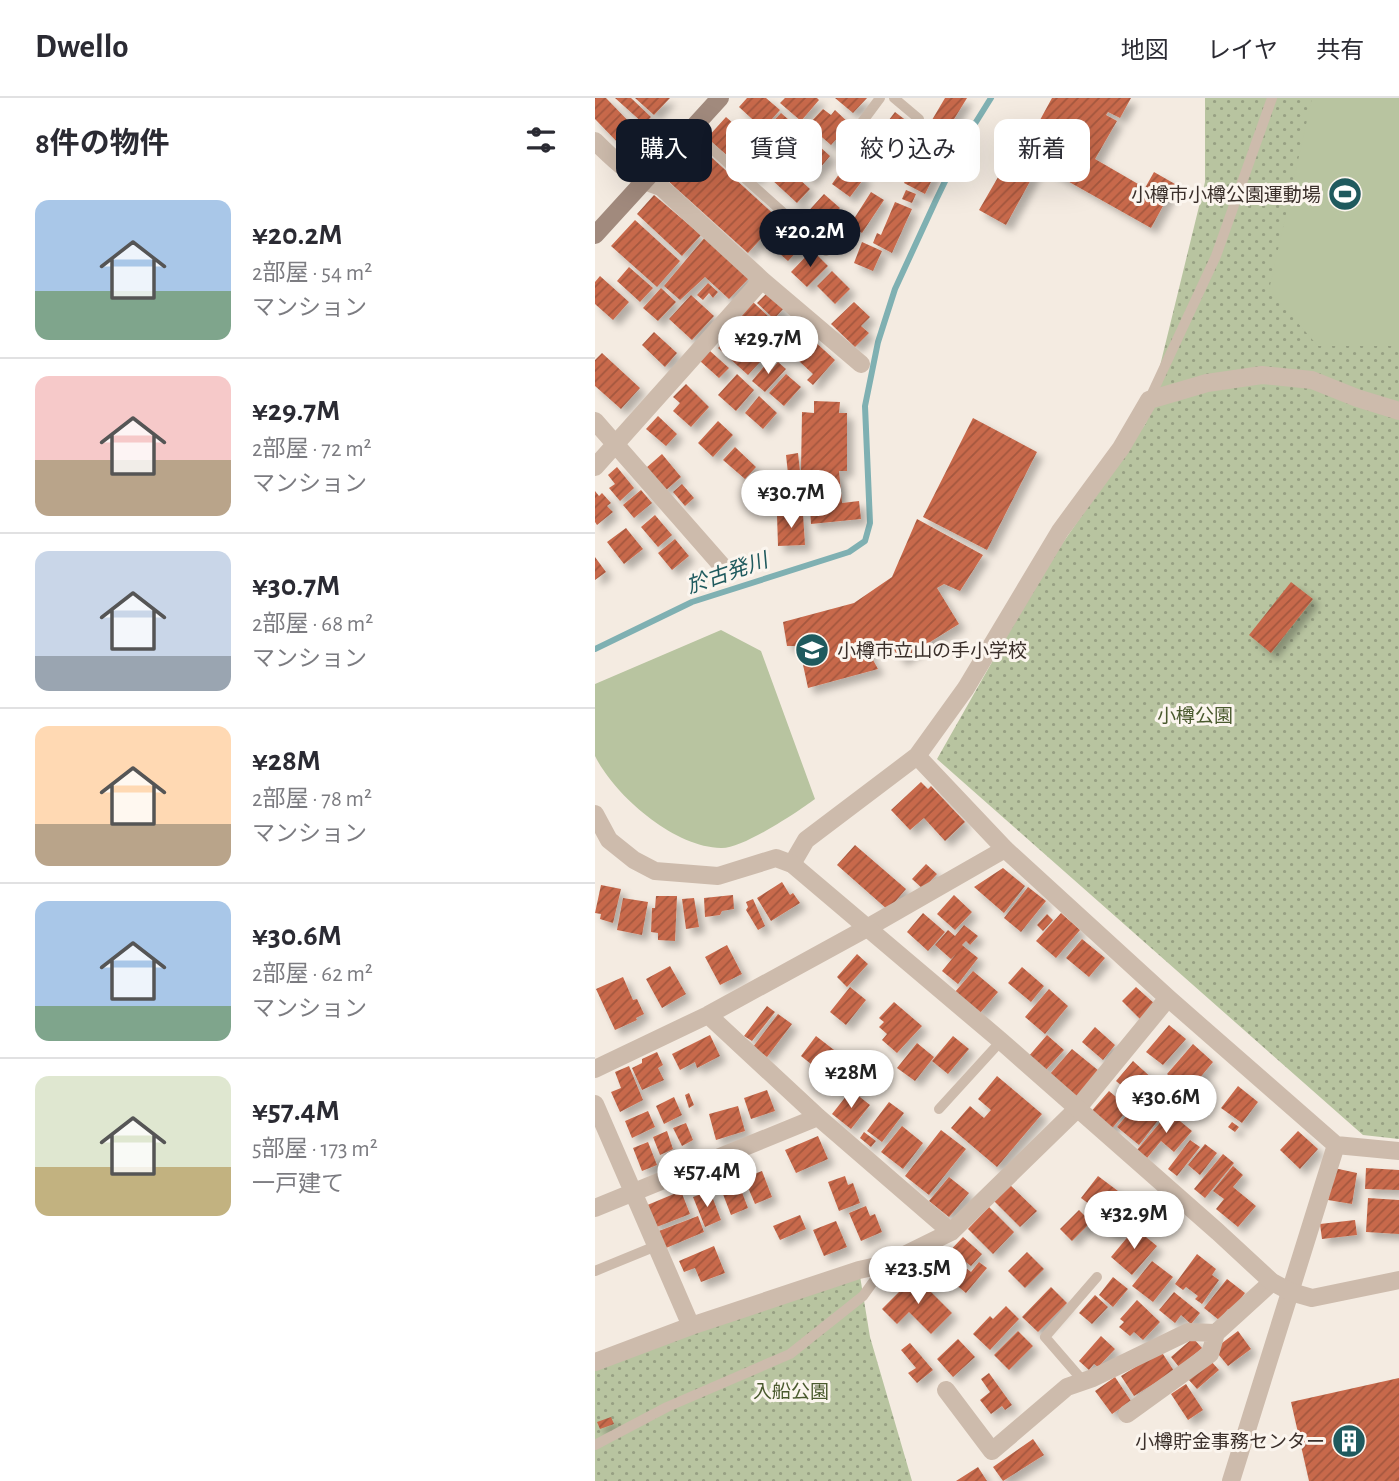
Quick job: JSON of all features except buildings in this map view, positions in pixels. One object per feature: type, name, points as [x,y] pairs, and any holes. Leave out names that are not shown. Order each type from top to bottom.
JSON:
[{"type":"main road","points":[[700,119],[715,100]]},
{"type":"main road","points":[[595,235],[644,182]]},
{"type":"street","points":[[595,141],[616,161]]},
{"type":"street","points":[[644,182],[661,187],[762,280],[861,364]]},
{"type":"street","points":[[595,467],[762,280]]},
{"type":"street","points":[[792,864],[806,840],[917,757],[966,688],[1060,531],[1121,448],[1149,400],[1207,383],[1262,374],[1312,380],[1399,411]]},
{"type":"street","points":[[595,421],[723,567]]},
{"type":"street","points":[[917,757],[1005,849],[1168,998],[1336,1145],[1399,1152]]},
{"type":"street","points":[[595,814],[609,840],[634,860],[655,872],[718,876],[776,858],[792,864],[1001,1041],[1272,1282],[1291,1292],[1312,1298],[1399,1280]]},
{"type":"street","points":[[595,1069],[708,1015],[1005,849]]},
{"type":"street","points":[[595,1362],[691,1326],[859,1270],[886,1264],[951,1232],[1077,1109],[1168,998]]},
{"type":"street","points":[[708,1015],[818,1118],[951,1232]]},
{"type":"street","points":[[595,1104],[691,1326]]},
{"type":"street","points":[[595,1208],[818,1118]]},
{"type":"street","points":[[1231,1481],[1336,1145]]},
{"type":"street","points":[[1127,1414],[1210,1354],[1216,1333],[1272,1282]]},
{"type":"street","points":[[946,1390],[992,1451],[1067,1387],[1084,1382],[1188,1332],[1216,1333]]},
{"type":"lane","points":[[864,119],[880,98]]},
{"type":"lane","points":[[894,98],[919,119]]},
{"type":"lane","points":[[1149,400],[1216,256],[1272,98]]},
{"type":"lane","points":[[712,149],[826,251],[844,229]]},
{"type":"lane","points":[[939,1108],[1001,1041]]},
{"type":"lane","points":[[595,1271],[656,1246]]},
{"type":"lane","points":[[595,1445],[667,1407],[790,1354],[863,1296],[886,1264]]},
{"type":"lane","points":[[1084,1382],[1045,1337],[1097,1277]]},
{"type":"green space","name":"小樽公園","points":[[1205,98],[1399,98],[1399,1139],[1363,1135],[937,759],[1046,567],[1146,423],[1205,182]]},
{"type":"green space","name":"小樽市小樽公園運動場","points":[[1312,98],[1399,98],[1399,346],[1318,346],[1269,290]]},
{"type":"green space","points":[[721,630],[761,651],[815,799],[755,837],[721,848],[684,839],[666,829],[631,802],[604,771],[595,756],[595,684]]},
{"type":"green space","name":"入船公園","points":[[859,1270],[870,1337],[912,1481],[595,1481],[595,1367]]},
{"type":"waterway","name":"於古発川","points":[[595,649],[692,602],[849,552],[865,541],[870,523],[865,406],[878,342],[895,289],[936,200],[966,138],[991,98]]},
{"type":"place","name":"小樽市小樽公園運動場","points":[[1345,194]]},
{"type":"place","name":"小樽市立山の手小学校","points":[[812,650]]},
{"type":"place","name":"小樽貯金事務センター","points":[[1349,1441]]}]
